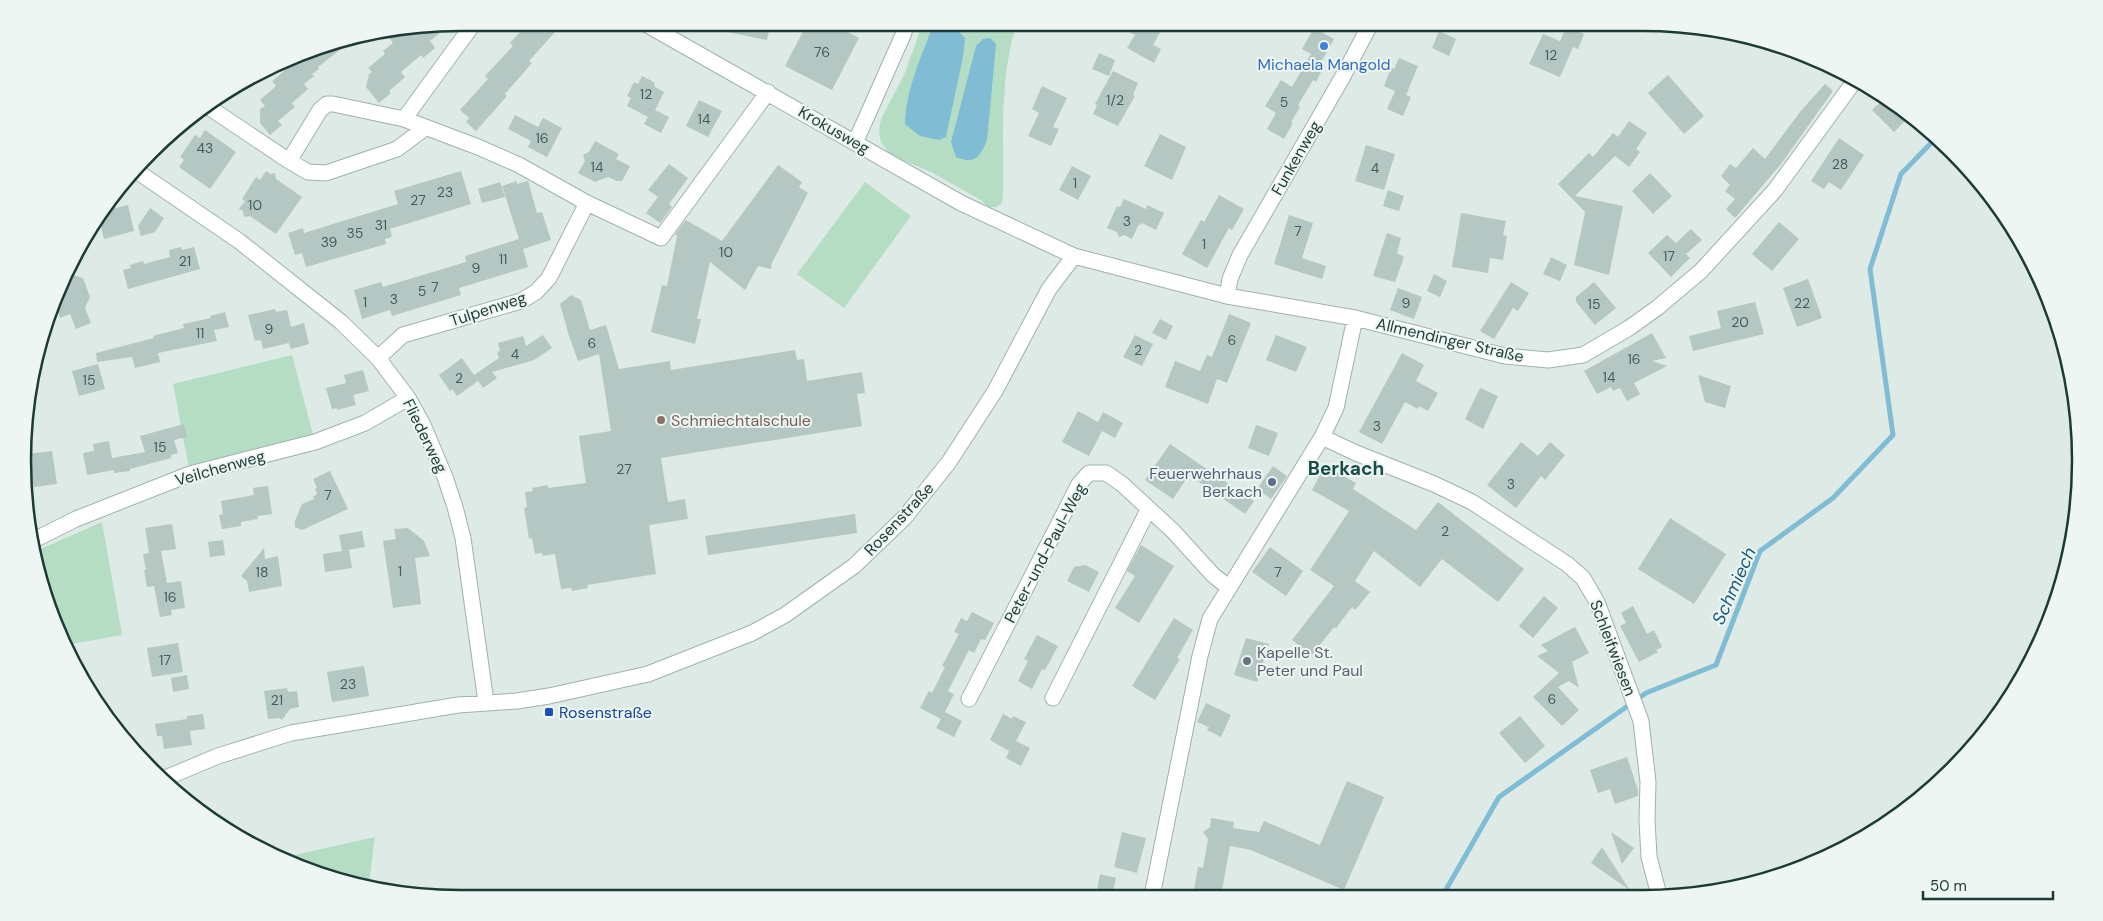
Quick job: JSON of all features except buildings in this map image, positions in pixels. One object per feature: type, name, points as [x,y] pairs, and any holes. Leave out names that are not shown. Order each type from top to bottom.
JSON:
[{"type":"street","points":[[404,119],[468,31]]},
{"type":"street","name":"Krokusweg","points":[[660,31],[960,203],[1026,234]]},
{"type":"street","points":[[855,143],[904,31]]},
{"type":"street","name":"Funkenweg","points":[[1227,296],[1230,279],[1240,255],[1342,78],[1366,31]]},
{"type":"street","name":"Allmendinger Straße","points":[[1026,234],[1074,256],[1227,296],[1355,318],[1505,356],[1548,360],[1583,355],[1643,318],[1701,271],[1775,190],[1851,86]]},
{"type":"street","points":[[289,161],[320,110],[327,104],[334,104],[404,119],[478,147],[519,165],[586,203],[662,238],[768,92]]},
{"type":"street","points":[[213,110],[308,172],[326,173],[398,149],[425,128]]},
{"type":"street","name":"Fliederweg","points":[[141,174],[239,241],[341,322],[378,358],[408,398],[423,425],[445,477],[463,538],[486,702]]},
{"type":"street","name":"Tulpenweg","points":[[378,358],[403,335],[521,301],[536,292],[549,278],[586,203]]},
{"type":"street","name":"Rosenstraße","points":[[170,776],[218,756],[291,733],[406,712],[549,696],[648,674],[706,653],[752,633],[785,615],[854,566],[905,517],[949,462],[995,391],[1050,288],[1074,256]]},
{"type":"street","points":[[1153,890],[1200,656],[1210,619],[1322,437],[1336,408],[1355,318]]},
{"type":"street","name":"Veilchenweg","points":[[38,539],[76,519],[190,474],[316,442],[357,426],[408,398]]},
{"type":"street","name":"Schleifwiesen","points":[[1322,437],[1472,502],[1567,564],[1583,578],[1597,602],[1640,721],[1648,782],[1647,820],[1649,857],[1658,889]]},
{"type":"street","name":"Peter-und-Paul-Weg","points":[[968,699],[1084,477],[1090,472],[1106,473],[1122,484],[1173,531],[1213,575],[1228,587]]},
{"type":"street","points":[[1053,698],[1148,510]]},
{"type":"green space","points":[[920,31],[1015,31],[1007,65],[1005,86],[1002,203],[996,207],[988,207],[981,200],[931,172],[888,152],[881,142],[879,131],[881,119],[904,75]]},
{"type":"green space","points":[[865,182],[911,216],[844,308],[797,274]]},
{"type":"green space","points":[[292,355],[315,442],[190,474],[173,384]]},
{"type":"green space","points":[[102,522],[122,635],[73,644],[54,598],[40,549]]},
{"type":"green space","points":[[375,837],[369,880],[323,867],[293,855]]},
{"type":"water","points":[[931,31],[958,31],[965,38],[963,57],[946,137],[939,140],[920,136],[905,124],[908,99],[918,63]]},
{"type":"water","points":[[990,38],[996,44],[987,140],[976,158],[972,160],[962,159],[956,157],[951,142],[976,46],[983,39]]},
{"type":"waterway","name":"Schmiech","points":[[1446,890],[1499,797],[1646,693],[1716,665],[1760,551],[1833,498],[1893,435],[1870,269],[1901,174],[1931,143]]},
{"type":"place","name":"Michaela Mangold","points":[[1324,46]]},
{"type":"place","name":"Schmiechtalschule","points":[[661,420]]},
{"type":"place","name":"Feuerwehrhaus Berkach","points":[[1272,482]]},
{"type":"place","name":"Kapelle St. Peter und Paul","points":[[1247,661]]},
{"type":"place","name":"Rosenstraße","points":[[549,712]]},
{"type":"district","name":"Berkach","points":[[1346,468]]}]
